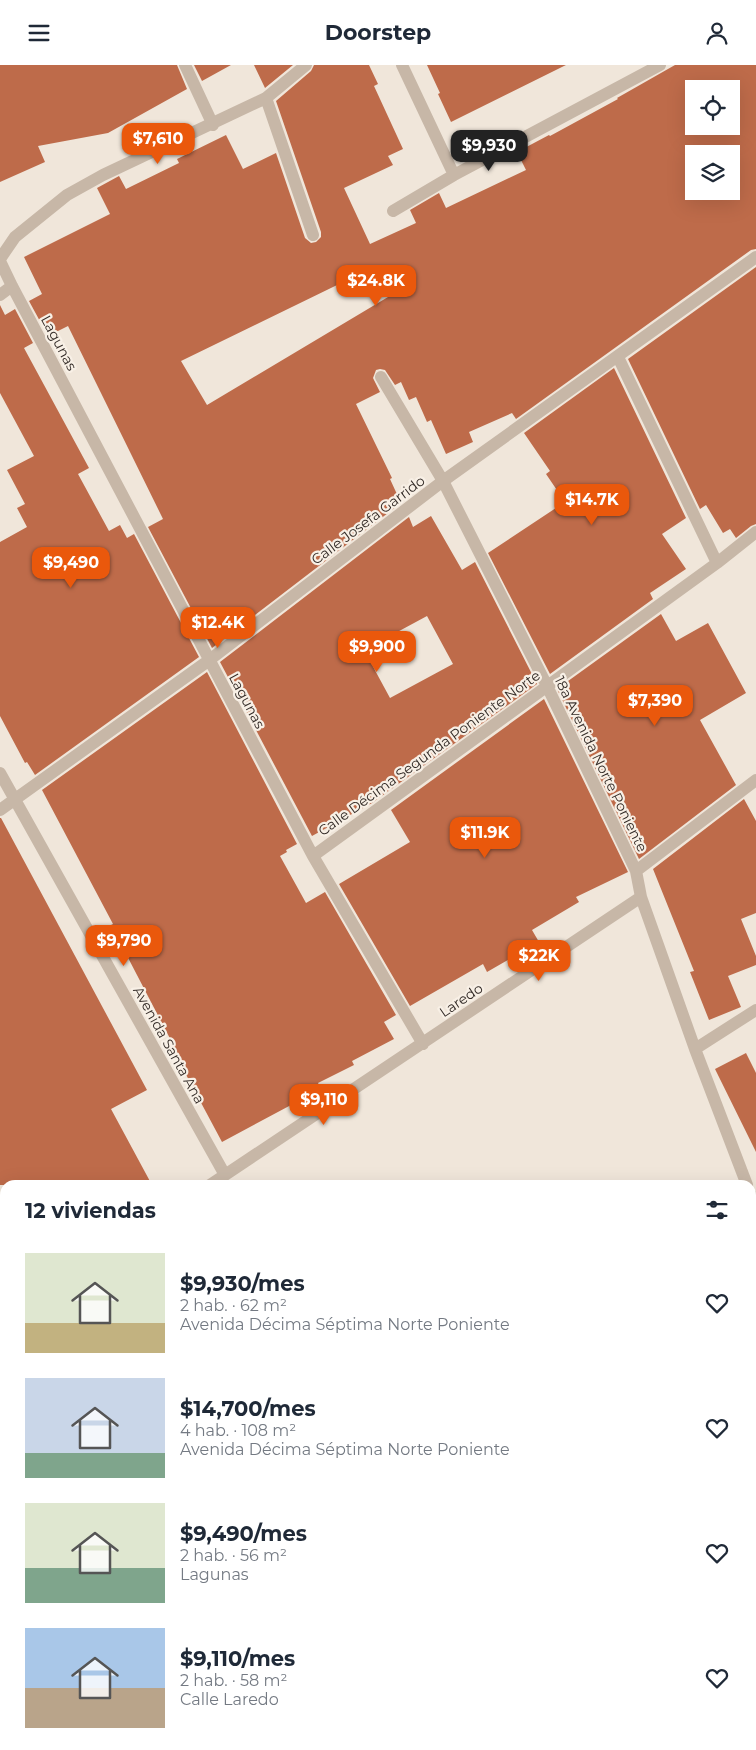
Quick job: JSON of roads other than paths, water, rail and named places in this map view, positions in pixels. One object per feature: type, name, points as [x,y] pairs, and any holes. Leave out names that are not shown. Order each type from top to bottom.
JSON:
[{"type":"street","points":[[185,65],[213,125]]},
{"type":"street","points":[[0,260],[15,237],[67,195],[103,175],[213,125],[266,98],[306,65]]},
{"type":"street","points":[[402,65],[454,175]]},
{"type":"street","points":[[393,211],[454,175],[660,65]]},
{"type":"street","points":[[266,98],[313,235]]},
{"type":"street","name":"Calle Josefa Garrido","points":[[0,810],[208,661],[443,481],[756,257]]},
{"type":"street","name":"Lagunas","points":[[0,260],[208,661],[312,856],[423,1044]]},
{"type":"street","points":[[0,295],[12,286]]},
{"type":"street","points":[[618,357],[717,563]]},
{"type":"street","name":"18a Avenida Norte Poniente","points":[[381,377],[443,481],[547,686],[636,871],[641,897],[695,1049],[745,1180]]},
{"type":"street","name":"Calle Décima Segunda Poniente Norte","points":[[312,856],[717,563],[756,532]]},
{"type":"street","name":"Avenida Santa Ana","points":[[0,773],[225,1175]]},
{"type":"street","points":[[636,871],[756,780]]},
{"type":"street","name":"Laredo","points":[[218,1180],[641,897]]},
{"type":"street","points":[[695,1049],[756,1010]]}]
